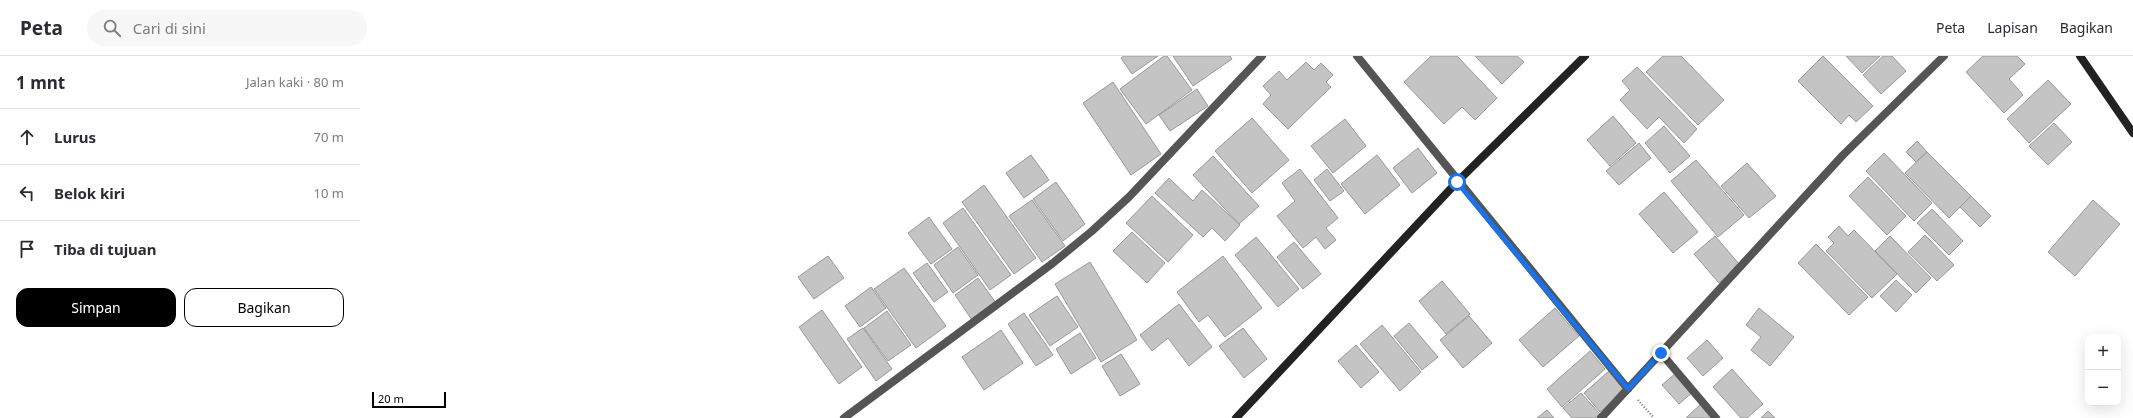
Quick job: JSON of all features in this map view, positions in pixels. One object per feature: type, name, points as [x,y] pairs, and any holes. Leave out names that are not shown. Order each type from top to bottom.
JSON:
[{"type":"street","points":[[844,418],[1053,263],[1092,231],[1129,197],[1262,56]]},
{"type":"street","points":[[1357,56],[1457,182],[1628,389]]},
{"type":"street","points":[[1236,418],[1457,182],[1585,56]]},
{"type":"street","points":[[1601,418],[1843,155],[1944,56]]},
{"type":"street","points":[[2080,56],[2133,133]]},
{"type":"street","points":[[1661,353],[1716,418]]},
{"type":"path","points":[[1628,389],[1654,418]]},
{"type":"building","points":[[1124,56],[1158,56],[1132,74],[1121,58]]},
{"type":"building","points":[[1164,56],[1167,56],[1192,90],[1146,124],[1120,89]]},
{"type":"building","points":[[1173,56],[1230,56],[1232,59],[1193,86]]},
{"type":"building","points":[[1431,56],[1457,56],[1497,98],[1475,120],[1462,107],[1444,124],[1404,82]]},
{"type":"building","points":[[1475,56],[1517,56],[1524,62],[1502,84]]},
{"type":"building","points":[[1663,56],[1681,56],[1724,100],[1698,125],[1646,72]]},
{"type":"building","points":[[1823,56],[1873,106],[1856,122],[1849,115],[1841,124],[1798,81]]},
{"type":"building","points":[[1846,56],[1880,56],[1862,73]]},
{"type":"building","points":[[1883,56],[1892,56],[1906,71],[1881,94],[1863,75]]},
{"type":"building","points":[[1983,56],[2017,56],[2025,64],[2009,79],[2023,95],[2004,113],[1966,72]]},
{"type":"building","points":[[1306,62],[1314,70],[1321,63],[1333,75],[1326,82],[1331,87],[1288,129],[1263,104],[1271,95],[1263,86],[1279,71],[1287,80]]},
{"type":"building","points":[[1637,67],[1697,129],[1684,143],[1659,117],[1647,129],[1620,100],[1630,90],[1622,81]]},
{"type":"building","points":[[2048,80],[2071,104],[2029,143],[2007,119]]},
{"type":"building","points":[[1113,82],[1161,154],[1131,175],[1083,103]]},
{"type":"building","points":[[1197,89],[1208,106],[1170,131],[1159,115]]},
{"type":"building","points":[[1613,116],[1636,143],[1610,166],[1587,140]]},
{"type":"building","points":[[1252,118],[1289,160],[1252,193],[1215,151]]},
{"type":"building","points":[[1345,119],[1366,146],[1333,173],[1311,146]]},
{"type":"building","points":[[2054,123],[2072,142],[2048,165],[2029,146]]},
{"type":"building","points":[[1664,126],[1690,156],[1670,173],[1645,143]]},
{"type":"building","points":[[1917,141],[1927,152],[1916,162],[1906,152]]},
{"type":"building","points":[[1639,143],[1651,158],[1619,185],[1606,171]]},
{"type":"building","points":[[1418,148],[1437,173],[1412,193],[1393,168]]},
{"type":"building","points":[[1927,152],[1971,196],[1949,218],[1905,173]]},
{"type":"building","points":[[1884,153],[1932,203],[1914,221],[1866,171]]},
{"type":"building","points":[[1031,155],[1049,180],[1024,198],[1006,173]]},
{"type":"building","points":[[1377,155],[1400,185],[1365,214],[1341,184]]},
{"type":"building","points":[[1213,156],[1259,206],[1239,224],[1193,175]]},
{"type":"building","points":[[1696,160],[1744,215],[1718,237],[1671,181]]},
{"type":"building","points":[[1747,163],[1776,196],[1749,218],[1721,186]]},
{"type":"building","points":[[1300,169],[1338,218],[1326,228],[1336,240],[1325,249],[1316,237],[1303,248],[1277,216],[1295,201],[1282,183]]},
{"type":"building","points":[[1327,169],[1344,191],[1330,201],[1314,180]]},
{"type":"building","points":[[1868,177],[1906,216],[1887,235],[1849,196]]},
{"type":"building","points":[[1169,178],[1193,201],[1202,190],[1240,225],[1225,241],[1212,228],[1203,237],[1155,193]]},
{"type":"building","points":[[1056,182],[1085,224],[1063,241],[1033,199]]},
{"type":"building","points":[[984,185],[1036,258],[1014,274],[962,202]]},
{"type":"building","points":[[1664,192],[1698,232],[1673,253],[1639,214]]},
{"type":"building","points":[[1152,196],[1193,235],[1168,262],[1126,223]]},
{"type":"building","points":[[1971,196],[1991,216],[1980,227],[1960,207]]},
{"type":"building","points":[[1032,200],[1065,246],[1042,262],[1009,216]]},
{"type":"building","points":[[2093,200],[2120,224],[2075,276],[2048,252]]},
{"type":"building","points":[[963,208],[1011,275],[990,290],[943,223]]},
{"type":"building","points":[[1932,209],[1963,241],[1949,255],[1917,223]]},
{"type":"building","points":[[929,217],[952,249],[931,264],[908,233]]},
{"type":"building","points":[[1839,226],[1848,236],[1854,230],[1897,274],[1872,298],[1826,251],[1834,243],[1828,237]]},
{"type":"building","points":[[1132,232],[1165,263],[1147,283],[1113,251]]},
{"type":"building","points":[[1925,235],[1954,265],[1937,281],[1908,252]]},
{"type":"building","points":[[1715,236],[1740,265],[1719,283],[1694,254]]},
{"type":"building","points":[[1890,236],[1931,278],[1916,293],[1875,251]]},
{"type":"building","points":[[1256,237],[1299,289],[1278,307],[1235,255]]},
{"type":"building","points":[[1294,242],[1321,274],[1303,289],[1277,257]]},
{"type":"building","points":[[1816,244],[1868,297],[1849,315],[1798,263]]},
{"type":"building","points":[[958,247],[978,275],[953,293],[934,265]]},
{"type":"building","points":[[828,256],[844,278],[814,299],[798,277]]},
{"type":"building","points":[[1223,256],[1262,308],[1225,337],[1208,315],[1199,322],[1177,292]]},
{"type":"building","points":[[1090,262],[1137,340],[1101,362],[1055,284]]},
{"type":"building","points":[[927,263],[948,292],[934,302],[913,273]]},
{"type":"building","points":[[904,268],[946,326],[916,348],[874,289]]},
{"type":"building","points":[[978,278],[996,303],[972,320],[955,295]]},
{"type":"building","points":[[1896,280],[1912,295],[1896,312],[1880,296]]},
{"type":"building","points":[[1442,281],[1470,314],[1446,334],[1419,301]]},
{"type":"building","points":[[871,287],[886,308],[860,327],[845,306]]},
{"type":"building","points":[[1057,296],[1078,327],[1050,346],[1029,315]]},
{"type":"building","points":[[1179,304],[1212,347],[1189,366],[1168,338],[1152,351],[1140,335]]},
{"type":"building","points":[[1555,308],[1579,336],[1543,367],[1519,340]]},
{"type":"building","points":[[1759,308],[1794,337],[1770,366],[1751,350],[1761,337],[1746,325]]},
{"type":"building","points":[[822,310],[862,367],[839,384],[799,327]]},
{"type":"building","points":[[887,311],[911,345],[888,361],[864,328]]},
{"type":"building","points":[[1024,313],[1053,355],[1036,366],[1008,324]]},
{"type":"building","points":[[1469,316],[1492,343],[1463,368],[1440,340]]},
{"type":"building","points":[[1409,323],[1438,357],[1422,370],[1394,336]]},
{"type":"building","points":[[1382,325],[1421,372],[1400,391],[1360,344]]},
{"type":"building","points":[[863,328],[892,369],[876,381],[847,339]]},
{"type":"building","points":[[1243,328],[1267,359],[1244,378],[1219,346]]},
{"type":"building","points":[[1001,330],[1023,363],[984,390],[962,357]]},
{"type":"building","points":[[1080,333],[1096,358],[1071,374],[1056,349]]},
{"type":"building","points":[[1707,340],[1723,358],[1703,376],[1687,358]]},
{"type":"building","points":[[1356,345],[1379,372],[1361,388],[1338,361]]},
{"type":"building","points":[[1590,351],[1605,369],[1562,407],[1547,389]]},
{"type":"building","points":[[1121,354],[1140,384],[1120,396],[1102,366]]},
{"type":"building","points":[[1732,369],[1763,404],[1747,418],[1741,418],[1713,387]]},
{"type":"building","points":[[1609,371],[1625,390],[1600,412],[1584,393]]},
{"type":"building","points":[[1677,372],[1694,391],[1679,404],[1662,385]]},
{"type":"building","points":[[1581,393],[1600,414],[1595,418],[1572,418],[1563,408]]},
{"type":"building","points":[[1703,402],[1717,418],[1686,418]]},
{"type":"building","points":[[1547,410],[1554,418],[1537,418]]},
{"type":"building","points":[[1768,411],[1775,418],[1761,418]]},
{"type":"route","points":[[1457,182],[1628,389],[1661,353]]}]
